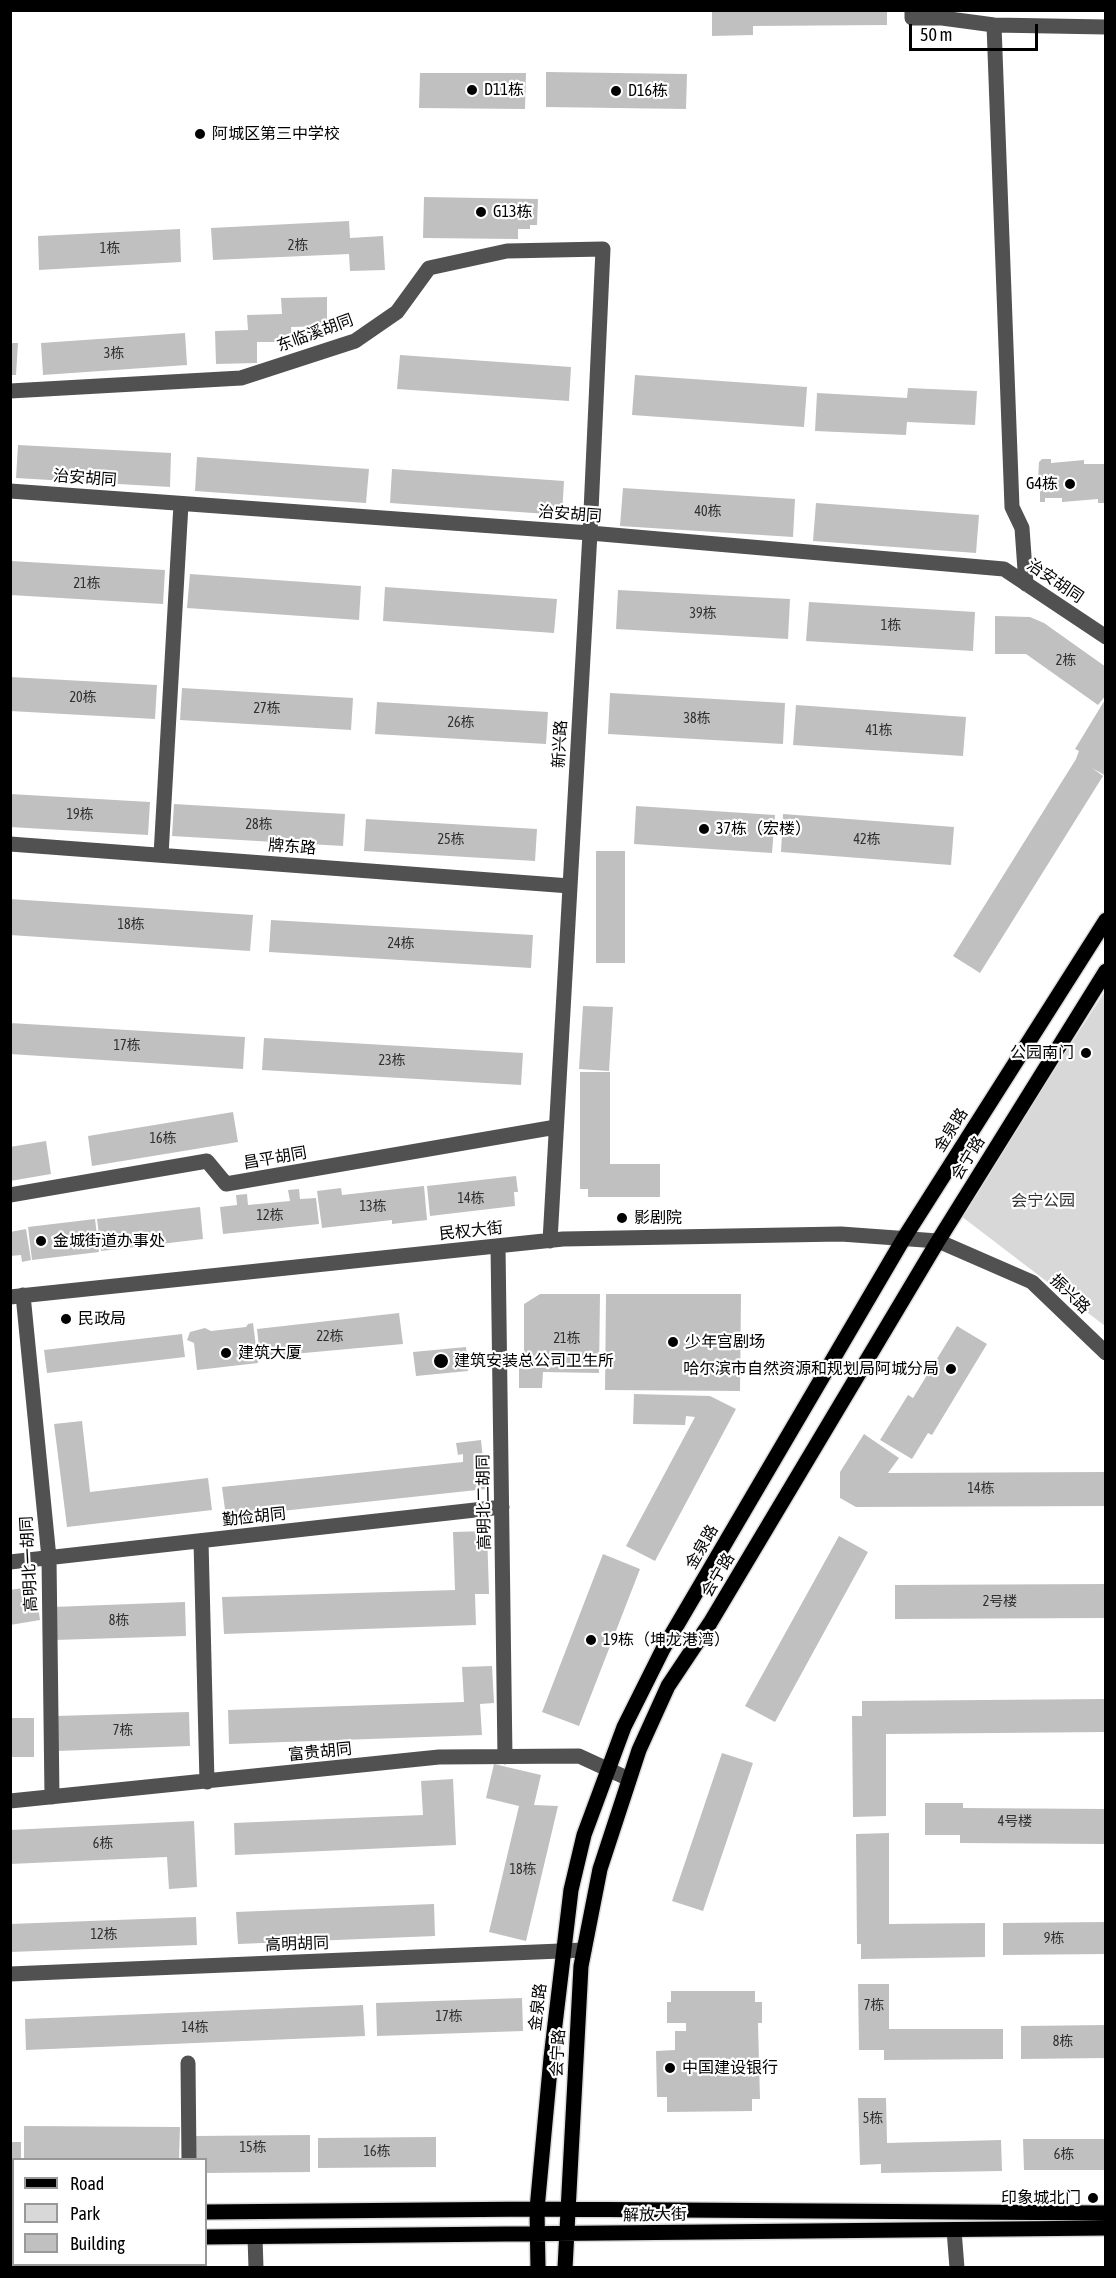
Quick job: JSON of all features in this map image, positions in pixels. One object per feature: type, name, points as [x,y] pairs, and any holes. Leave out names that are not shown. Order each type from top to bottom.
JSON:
[{"type":"main road","name":"金泉路","points":[[538,2268],[537,2209],[563,1951],[574,1879],[585,1835],[607,1768],[663,1649],[904,1238],[1106,920]]},
{"type":"main road","name":"会宁路","points":[[565,2268],[584,1950],[600,1869],[639,1750],[668,1686],[710,1623],[938,1240],[1106,971]]},
{"type":"main road","name":"解放大街","points":[[207,2212],[537,2209],[1106,2213]]},
{"type":"main road","name":"解放大街","points":[[207,2237],[1106,2228]]},
{"type":"street","points":[[912,10],[912,18],[942,18],[994,25],[1106,27]]},
{"type":"street","points":[[994,25],[1012,507],[1022,528],[1026,584]]},
{"type":"street","name":"东临溪胡同","points":[[10,391],[241,378],[355,341],[397,312],[429,268],[507,252],[603,249]]},
{"type":"street","name":"新兴路","points":[[550,1240],[590,533],[603,249]]},
{"type":"street","name":"治安胡同","points":[[10,491],[590,533],[1004,569],[1106,637]]},
{"type":"street","points":[[161,855],[181,504]]},
{"type":"street","name":"牌东路","points":[[10,844],[570,886]]},
{"type":"street","name":"昌平胡同","points":[[10,1195],[207,1161],[226,1184],[556,1128]]},
{"type":"street","name":"民权大街","points":[[17,1296],[550,1240],[842,1234],[938,1240]]},
{"type":"street","name":"振兴路","points":[[938,1240],[1032,1282],[1106,1353]]},
{"type":"street","name":"高明北二胡同","points":[[498,1246],[506,1757]]},
{"type":"street","name":"高明北一胡同","points":[[17,1296],[49,1558],[52,1797]]},
{"type":"street","name":"勤俭胡同","points":[[10,1562],[502,1507]]},
{"type":"street","points":[[201,1541],[207,1782]]},
{"type":"street","name":"富贵胡同","points":[[10,1801],[439,1757],[579,1756],[629,1779]]},
{"type":"street","name":"高明胡同","points":[[10,1974],[584,1950]]},
{"type":"street","points":[[188,2063],[189,2158]]},
{"type":"street","points":[[954,2230],[957,2268]]},
{"type":"street","points":[[255,2236],[256,2268]]},
{"type":"green space","name":"会宁公园","points":[[1105,991],[1105,1326],[961,1216]]},
{"type":"building","points":[[712,10],[887,10],[887,25],[753,26],[753,35],[712,36]]},
{"type":"building","name":"D16栋","points":[[546,72],[687,74],[686,109],[546,107]]},
{"type":"building","name":"D11栋","points":[[420,73],[526,73],[525,109],[419,108]]},
{"type":"building","name":"G13栋","points":[[424,197],[538,199],[537,225],[530,225],[530,229],[518,229],[518,239],[423,238]]},
{"type":"building","points":[[349,221],[350,238],[383,236],[385,270],[350,271],[349,254],[213,260],[211,228]]},
{"type":"building","points":[[180,229],[181,262],[39,270],[38,236]]},
{"type":"building","points":[[327,297],[327,326],[291,327],[292,342],[257,342],[257,363],[216,364],[215,331],[248,330],[247,315],[282,314],[281,298]]},
{"type":"building","points":[[185,333],[187,365],[43,375],[41,343]]},
{"type":"building","points":[[10,343],[18,343],[16,375],[10,375]]},
{"type":"building","points":[[400,355],[571,367],[569,401],[397,389]]},
{"type":"building","points":[[635,375],[807,387],[804,427],[632,415]]},
{"type":"building","points":[[908,388],[977,391],[975,425],[907,422],[906,435],[815,431],[817,393],[907,398]]},
{"type":"building","points":[[18,445],[171,453],[170,487],[16,478]]},
{"type":"building","points":[[197,457],[369,469],[366,503],[195,491]]},
{"type":"building","name":"G4栋","points":[[1042,459],[1051,459],[1051,463],[1084,460],[1084,464],[1106,464],[1106,503],[1098,503],[1098,499],[1062,502],[1062,498],[1045,498],[1045,502],[1040,502],[1040,489],[1034,489],[1034,480],[1038,480],[1039,462]]},
{"type":"building","points":[[392,469],[564,481],[562,515],[390,503]]},
{"type":"building","points":[[623,488],[795,499],[793,537],[620,526]]},
{"type":"building","points":[[816,503],[979,515],[976,553],[813,541]]},
{"type":"building","points":[[11,561],[165,570],[163,604],[10,595]]},
{"type":"building","points":[[190,574],[361,586],[359,620],[187,608]]},
{"type":"building","points":[[385,587],[557,599],[554,633],[383,621]]},
{"type":"building","points":[[618,590],[790,599],[788,639],[616,629]]},
{"type":"building","points":[[809,602],[975,612],[973,651],[806,641]]},
{"type":"building","points":[[995,616],[1030,617],[1044,623],[1106,667],[1106,695],[1098,705],[1026,654],[995,654]]},
{"type":"building","points":[[10,677],[157,685],[155,719],[10,711]]},
{"type":"building","points":[[182,688],[353,698],[351,730],[180,720]]},
{"type":"building","points":[[610,693],[785,703],[783,744],[608,734]]},
{"type":"building","points":[[1106,698],[1106,776],[1092,768],[1103,776],[980,973],[953,956],[1076,759],[1079,751],[1075,749]]},
{"type":"building","points":[[377,702],[548,712],[546,744],[375,734]]},
{"type":"building","points":[[796,705],[966,717],[963,756],[793,745]]},
{"type":"building","points":[[10,794],[150,802],[148,835],[10,827]]},
{"type":"building","points":[[174,804],[345,814],[343,846],[172,836]]},
{"type":"building","name":"37栋（宏楼）","points":[[636,806],[775,815],[772,853],[634,844]]},
{"type":"building","points":[[783,814],[954,827],[951,865],[781,852]]},
{"type":"building","points":[[366,819],[537,829],[535,861],[364,851]]},
{"type":"building","points":[[596,851],[625,851],[625,963],[596,963]]},
{"type":"building","points":[[10,899],[253,915],[250,951],[10,935]]},
{"type":"building","points":[[271,920],[533,935],[531,968],[269,952]]},
{"type":"building","points":[[583,1006],[613,1007],[609,1071],[579,1069]]},
{"type":"building","points":[[10,1023],[245,1037],[243,1069],[10,1054]]},
{"type":"building","points":[[264,1038],[523,1053],[521,1085],[262,1070]]},
{"type":"building","points":[[580,1072],[610,1072],[610,1164],[660,1164],[660,1197],[588,1197],[588,1189],[580,1189]]},
{"type":"building","points":[[233,1112],[238,1142],[92,1166],[88,1136]]},
{"type":"building","points":[[46,1141],[51,1174],[10,1181],[10,1147]]},
{"type":"building","points":[[516,1176],[518,1192],[514,1192],[515,1206],[430,1216],[427,1186]]},
{"type":"building","points":[[424,1186],[427,1220],[392,1224],[392,1220],[322,1228],[317,1191],[341,1188],[342,1195]]},
{"type":"building","points":[[299,1189],[300,1199],[316,1198],[319,1224],[223,1234],[220,1207],[237,1205],[236,1195],[247,1194],[248,1205],[290,1201],[288,1190]]},
{"type":"building","points":[[200,1207],[203,1239],[101,1251],[97,1219]]},
{"type":"building","points":[[95,1219],[99,1252],[32,1260],[28,1227]]},
{"type":"building","points":[[26,1229],[31,1260],[22,1262],[21,1255],[10,1256],[10,1232]]},
{"type":"building","points":[[540,1294],[600,1294],[599,1373],[543,1372],[542,1388],[519,1388],[519,1364],[524,1364],[524,1304]]},
{"type":"building","name":"少年宫剧场","points":[[606,1294],[741,1294],[740,1391],[605,1390]]},
{"type":"building","points":[[399,1313],[403,1344],[260,1357],[257,1329]]},
{"type":"building","name":"建筑大厦","points":[[253,1323],[258,1363],[197,1370],[194,1343],[187,1340],[190,1332],[205,1328],[211,1331],[246,1327]]},
{"type":"building","name":"哈尔滨市自然资源和规划局阿城分局","points":[[957,1326],[987,1344],[932,1435],[928,1433],[912,1459],[880,1440],[908,1395],[913,1398]]},
{"type":"building","points":[[182,1334],[185,1357],[47,1373],[44,1350]]},
{"type":"building","name":"建筑安装总公司卫生所","points":[[466,1347],[468,1371],[416,1376],[413,1352]]},
{"type":"building","points":[[634,1394],[710,1396],[736,1409],[655,1561],[626,1546],[695,1417],[686,1416],[685,1425],[633,1424]]},
{"type":"building","points":[[82,1421],[90,1492],[208,1478],[212,1510],[67,1527],[54,1424]]},
{"type":"building","points":[[864,1434],[899,1458],[888,1473],[1106,1472],[1106,1506],[856,1507],[840,1498],[840,1472]]},
{"type":"building","points":[[481,1440],[486,1489],[226,1517],[222,1487],[463,1462],[463,1454],[458,1455],[456,1443]]},
{"type":"building","points":[[487,1531],[489,1594],[475,1594],[476,1625],[224,1634],[222,1597],[455,1590],[453,1532]]},
{"type":"building","points":[[839,1536],[868,1552],[775,1722],[745,1706]]},
{"type":"building","name":"19栋（坤龙港湾）","points":[[603,1554],[640,1569],[579,1726],[542,1712]]},
{"type":"building","points":[[1106,1584],[1106,1618],[895,1619],[895,1585]]},
{"type":"building","points":[[35,1586],[40,1620],[10,1625],[10,1590]]},
{"type":"building","points":[[185,1602],[186,1636],[54,1640],[52,1607]]},
{"type":"building","points":[[492,1666],[494,1703],[480,1704],[482,1735],[229,1744],[228,1710],[464,1702],[462,1667]]},
{"type":"building","points":[[1106,1699],[1106,1732],[886,1734],[886,1816],[853,1817],[852,1716],[862,1716],[862,1701]]},
{"type":"building","points":[[189,1712],[190,1746],[57,1751],[56,1716]]},
{"type":"building","points":[[10,1718],[34,1718],[34,1757],[10,1757]]},
{"type":"building","points":[[722,1753],[753,1763],[703,1911],[672,1901]]},
{"type":"building","points":[[494,1764],[541,1775],[534,1805],[558,1806],[526,1941],[489,1932],[519,1806],[486,1798]]},
{"type":"building","points":[[453,1779],[456,1845],[235,1855],[234,1823],[423,1815],[421,1781]]},
{"type":"building","points":[[925,1803],[963,1803],[963,1808],[1106,1809],[1106,1844],[960,1843],[960,1835],[925,1835]]},
{"type":"building","points":[[194,1821],[197,1887],[169,1889],[167,1857],[10,1864],[10,1830]]},
{"type":"building","points":[[889,1833],[889,1924],[985,1923],[985,1957],[861,1959],[861,1944],[857,1944],[856,1834]]},
{"type":"building","points":[[434,1904],[435,1936],[238,1944],[236,1912]]},
{"type":"building","points":[[196,1917],[197,1945],[10,1952],[10,1924]]},
{"type":"building","points":[[1106,1922],[1106,1954],[1003,1955],[1003,1923]]},
{"type":"building","points":[[858,1984],[889,1984],[889,2029],[1003,2029],[1003,2059],[884,2060],[884,2050],[859,2050]]},
{"type":"building","points":[[671,1991],[755,1991],[755,2002],[762,2002],[762,2023],[758,2023],[760,2099],[752,2099],[752,2111],[667,2112],[667,2097],[657,2097],[656,2051],[675,2050],[675,2031],[686,2031],[686,2023],[667,2023],[667,2002],[671,2002]]},
{"type":"building","points":[[522,1998],[523,2031],[377,2036],[376,2003]]},
{"type":"building","points":[[363,2005],[365,2036],[26,2050],[25,2019]]},
{"type":"building","points":[[1106,2025],[1106,2058],[1021,2059],[1021,2026]]},
{"type":"building","points":[[858,2098],[886,2098],[887,2143],[1001,2140],[1002,2171],[881,2173],[881,2164],[860,2165]]},
{"type":"building","points":[[24,2126],[180,2127],[179,2158],[24,2158]]},
{"type":"building","points":[[310,2135],[310,2172],[207,2173],[207,2158],[196,2158],[195,2136]]},
{"type":"building","points":[[436,2137],[436,2167],[318,2168],[318,2138]]},
{"type":"building","points":[[1023,2139],[1106,2139],[1106,2170],[1024,2170]]},
{"type":"building","points":[[10,2142],[21,2142],[21,2158],[12,2158],[12,2172],[10,2172]]},
{"type":"place","name":"D11栋","points":[[472,90]]},
{"type":"place","name":"D16栋","points":[[616,91]]},
{"type":"place","name":"阿城区第三中学校","points":[[200,134]]},
{"type":"place","name":"G13栋","points":[[481,212]]},
{"type":"place","name":"G4栋","points":[[1070,484]]},
{"type":"place","name":"37栋（宏楼）","points":[[704,829]]},
{"type":"place","name":"公园南门","points":[[1086,1053]]},
{"type":"place","name":"影剧院","points":[[622,1218]]},
{"type":"place","name":"金城街道办事处","points":[[41,1241]]},
{"type":"place","name":"民政局","points":[[66,1319]]},
{"type":"place","name":"少年宫剧场","points":[[673,1342]]},
{"type":"place","name":"建筑大厦","points":[[226,1353]]},
{"type":"place","name":"建筑安装总公司卫生所","points":[[441,1361]]},
{"type":"place","name":"哈尔滨市自然资源和规划局阿城分局","points":[[951,1369]]},
{"type":"place","name":"19栋（坤龙港湾）","points":[[591,1640]]},
{"type":"place","name":"中国建设银行","points":[[670,2068]]},
{"type":"place","name":"印象城北门","points":[[1093,2198]]}]
